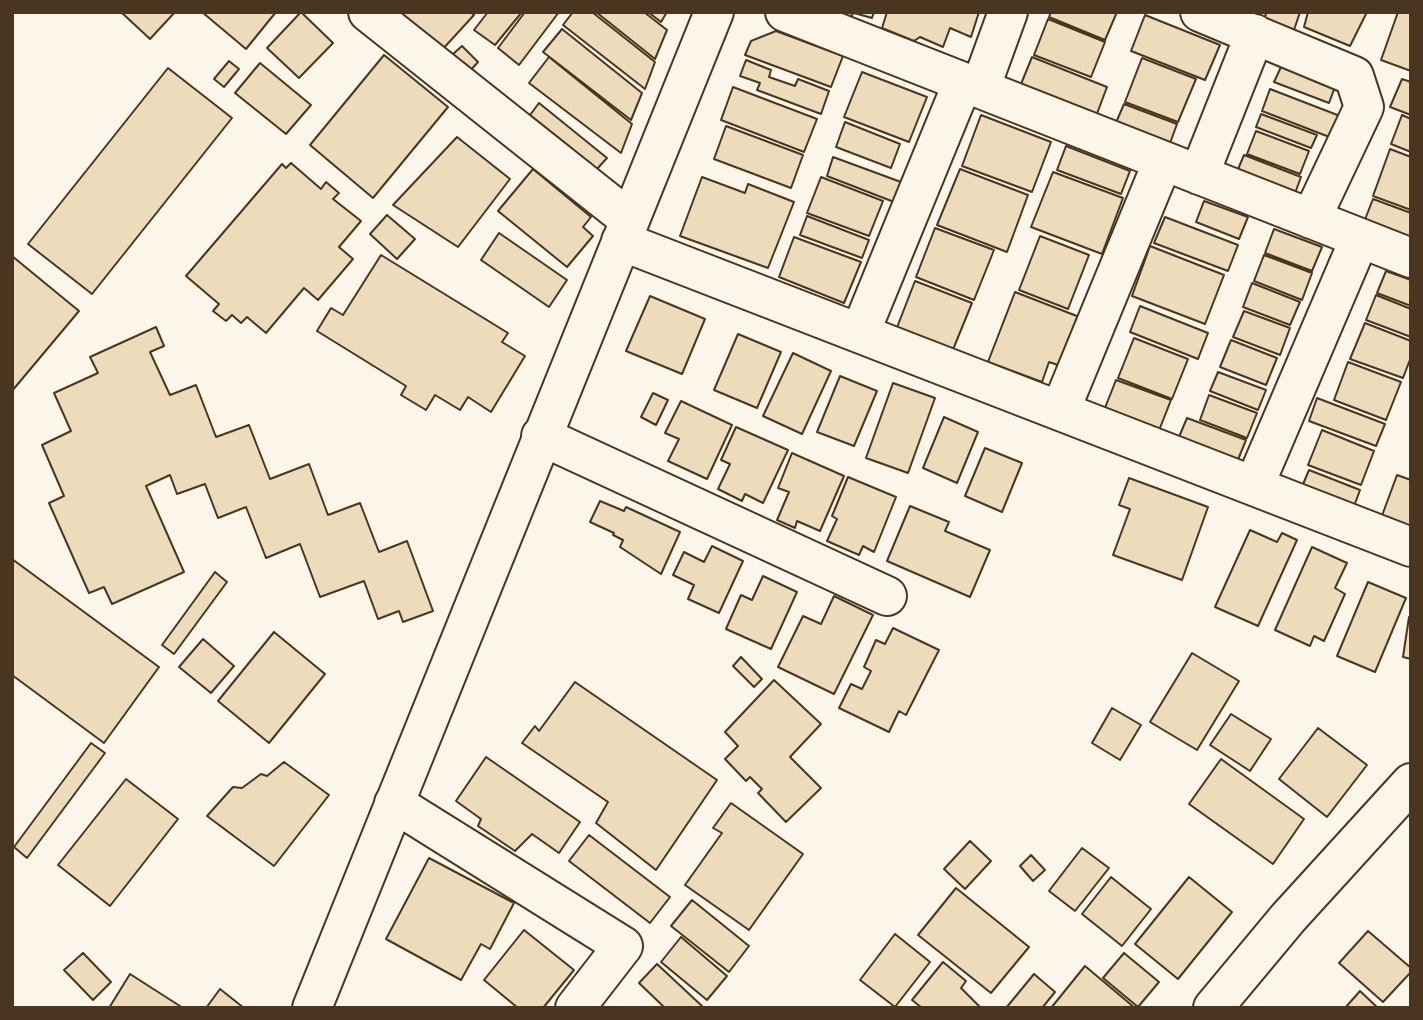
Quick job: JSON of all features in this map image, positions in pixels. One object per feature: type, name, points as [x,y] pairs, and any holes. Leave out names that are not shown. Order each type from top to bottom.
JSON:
[{"type":"street","points":[[368,12],[626,231],[860,333],[1411,547]]},
{"type":"street","points":[[312,1008],[714,12]]},
{"type":"street","points":[[785,12],[1411,258]]},
{"type":"street","points":[[860,333],[971,85],[1008,12]]},
{"type":"street","points":[[1200,12],[1354,76],[1364,107],[1311,219]]},
{"type":"street","points":[[1199,175],[1255,34]]},
{"type":"street","points":[[1060,411],[1163,161]]},
{"type":"street","points":[[1254,486],[1360,238]]},
{"type":"street","points":[[541,436],[887,596]]},
{"type":"street","points":[[1213,1008],[1288,918],[1411,783]]},
{"type":"street","points":[[394,803],[624,946],[575,1008]]},
{"type":"building","points":[[121,12],[175,12],[150,39]]},
{"type":"building","points":[[202,12],[276,12],[246,49]]},
{"type":"building","points":[[301,12],[333,43],[299,78],[267,48]]},
{"type":"building","points":[[398,12],[470,12],[474,15],[441,51]]},
{"type":"building","points":[[488,12],[522,12],[495,45],[474,30]]},
{"type":"building","points":[[525,12],[559,12],[519,65],[498,48]]},
{"type":"building","points":[[573,12],[592,12],[655,62],[645,89],[563,25]]},
{"type":"building","points":[[596,12],[644,12],[667,30],[655,59]]},
{"type":"building","points":[[648,12],[667,12],[661,22]]},
{"type":"building","points":[[828,12],[874,12],[872,18],[854,13],[846,20]]},
{"type":"building","points":[[887,12],[979,12],[971,37],[950,28],[943,47],[920,37],[914,41],[882,28]]},
{"type":"building","points":[[1051,12],[1117,12],[1105,40],[1049,17]]},
{"type":"building","points":[[1267,12],[1300,12],[1294,30],[1264,18]]},
{"type":"building","points":[[1308,12],[1367,12],[1350,46],[1304,27]]},
{"type":"building","points":[[1398,12],[1411,12],[1411,71],[1381,60]]},
{"type":"building","points":[[1145,15],[1220,45],[1205,80],[1131,51]]},
{"type":"building","points":[[1048,19],[1105,42],[1091,77],[1034,55]]},
{"type":"building","points":[[562,29],[642,93],[631,120],[543,52]]},
{"type":"building","points":[[776,31],[843,56],[831,87],[745,55],[751,41]]},
{"type":"building","points":[[462,46],[478,62],[469,72],[453,54]]},
{"type":"building","points":[[384,55],[448,107],[373,198],[310,145]]},
{"type":"building","points":[[549,57],[632,124],[621,153],[529,83]]},
{"type":"building","points":[[1032,57],[1107,87],[1095,119],[1019,89]]},
{"type":"building","points":[[1142,58],[1196,79],[1178,122],[1125,102]]},
{"type":"building","points":[[746,60],[771,70],[769,77],[795,86],[798,79],[829,91],[821,114],[757,90],[760,83],[740,76]]},
{"type":"building","points":[[229,61],[239,69],[224,87],[214,79]]},
{"type":"building","points":[[260,63],[311,105],[286,134],[235,93]]},
{"type":"building","points":[[1281,67],[1335,87],[1329,103],[1274,82]]},
{"type":"building","points":[[168,68],[232,118],[92,294],[28,244]]},
{"type":"building","points":[[862,72],[927,97],[909,142],[844,117]]},
{"type":"building","points":[[1402,79],[1411,82],[1411,115],[1390,107]]},
{"type":"building","points":[[733,87],[817,119],[804,152],[721,120]]},
{"type":"building","points":[[1270,89],[1340,116],[1332,138],[1262,111]]},
{"type":"building","points":[[539,103],[607,158],[597,169],[530,115]]},
{"type":"building","points":[[1124,104],[1177,124],[1169,146],[1115,125]]},
{"type":"building","points":[[1261,114],[1317,135],[1311,148],[1256,127]]},
{"type":"building","points":[[981,115],[1051,142],[1032,192],[962,166]]},
{"type":"building","points":[[1402,115],[1411,119],[1411,152],[1391,144]]},
{"type":"building","points":[[845,122],[900,144],[891,168],[836,147]]},
{"type":"building","points":[[726,126],[803,155],[791,188],[714,159]]},
{"type":"building","points":[[1256,131],[1309,151],[1300,174],[1247,154]]},
{"type":"building","points":[[457,137],[510,179],[458,247],[393,205]]},
{"type":"building","points":[[1066,146],[1130,171],[1121,194],[1057,170]]},
{"type":"building","points":[[1390,149],[1411,157],[1411,210],[1373,196]]},
{"type":"building","points":[[1244,155],[1301,177],[1294,196],[1236,174]]},
{"type":"building","points":[[833,157],[901,182],[894,202],[827,176]]},
{"type":"building","points":[[291,163],[321,189],[326,182],[339,193],[333,199],[361,221],[339,247],[353,259],[318,300],[304,288],[266,333],[247,317],[241,323],[232,315],[226,321],[213,311],[219,304],[186,276],[282,164],[286,168]]},
{"type":"building","points":[[533,169],[591,217],[583,227],[593,236],[567,267],[498,211]]},
{"type":"building","points":[[960,169],[1028,195],[1007,252],[937,225]]},
{"type":"building","points":[[1053,172],[1123,198],[1102,254],[1031,227]]},
{"type":"building","points":[[702,177],[745,193],[748,184],[794,202],[768,268],[680,236]]},
{"type":"building","points":[[821,177],[883,201],[869,236],[807,213]]},
{"type":"building","points":[[1373,199],[1411,213],[1410,239],[1364,222]]},
{"type":"building","points":[[1204,201],[1248,217],[1239,239],[1196,222]]},
{"type":"building","points":[[387,215],[415,239],[397,259],[370,234]]},
{"type":"building","points":[[807,216],[869,240],[862,258],[800,235]]},
{"type":"building","points":[[1165,217],[1238,245],[1228,271],[1154,243]]},
{"type":"building","points":[[935,228],[994,250],[974,300],[916,277]]},
{"type":"building","points":[[1274,229],[1322,247],[1312,271],[1265,253]]},
{"type":"building","points":[[499,233],[567,280],[549,307],[481,260]]},
{"type":"building","points":[[1040,236],[1089,255],[1068,309],[1019,290]]},
{"type":"building","points":[[794,237],[861,262],[844,303],[779,277]]},
{"type":"building","points":[[1150,246],[1224,275],[1205,324],[1132,296]]},
{"type":"building","points":[[381,255],[508,333],[502,342],[525,356],[491,412],[468,397],[460,410],[435,395],[426,410],[401,395],[406,386],[317,331],[331,308],[343,315]]},
{"type":"building","points":[[1264,255],[1312,273],[1302,300],[1254,281]]},
{"type":"building","points":[[12,256],[79,311],[12,391]]},
{"type":"building","points":[[1386,271],[1411,280],[1411,306],[1377,293]]},
{"type":"building","points":[[915,281],[972,303],[952,352],[896,330]]},
{"type":"building","points":[[1252,283],[1300,302],[1290,325],[1243,307]]},
{"type":"building","points":[[1015,292],[1082,318],[1064,367],[1049,362],[1042,382],[988,362]]},
{"type":"building","points":[[1376,295],[1411,309],[1411,337],[1366,320]]},
{"type":"building","points":[[650,296],[705,319],[682,374],[626,351]]},
{"type":"building","points":[[1140,306],[1208,333],[1198,359],[1130,332]]},
{"type":"building","points":[[1244,311],[1290,328],[1280,355],[1233,337]]},
{"type":"building","points":[[1365,323],[1411,341],[1411,357],[1403,378],[1350,359]]},
{"type":"building","points":[[156,327],[164,346],[150,352],[170,395],[196,385],[216,437],[249,425],[270,479],[309,464],[328,515],[360,503],[379,552],[407,541],[433,611],[403,622],[399,611],[378,619],[364,581],[320,597],[300,544],[266,558],[246,507],[218,518],[205,484],[177,494],[170,475],[146,486],[184,572],[112,604],[104,587],[89,593],[49,503],[64,496],[42,445],[71,431],[54,393],[98,373],[90,357]]},
{"type":"building","points":[[738,334],[781,352],[757,408],[714,390]]},
{"type":"building","points":[[1134,338],[1188,359],[1172,399],[1118,378]]},
{"type":"building","points":[[1231,340],[1277,358],[1266,385],[1220,367]]},
{"type":"building","points":[[793,353],[831,371],[802,434],[763,416]]},
{"type":"building","points":[[1348,362],[1401,382],[1386,420],[1334,400]]},
{"type":"building","points":[[1218,372],[1266,390],[1258,410],[1210,391]]},
{"type":"building","points":[[840,376],[877,391],[854,446],[817,432]]},
{"type":"building","points":[[1116,380],[1171,400],[1158,433],[1103,413]]},
{"type":"building","points":[[893,383],[935,398],[908,473],[866,458]]},
{"type":"building","points":[[653,393],[668,400],[656,425],[641,417]]},
{"type":"building","points":[[1209,395],[1257,413],[1247,438],[1200,420]]},
{"type":"building","points":[[1317,398],[1385,424],[1376,446],[1309,421]]},
{"type":"building","points":[[681,401],[732,425],[707,479],[668,461],[679,439],[665,433]]},
{"type":"building","points":[[944,417],[978,432],[957,483],[923,468]]},
{"type":"building","points":[[1187,418],[1246,440],[1235,467],[1176,444]]},
{"type":"building","points":[[736,427],[788,450],[763,503],[745,494],[742,501],[718,489],[730,464],[721,460]]},
{"type":"building","points":[[1322,430],[1374,451],[1361,485],[1308,465]]},
{"type":"building","points":[[985,448],[1022,463],[1002,512],[965,496]]},
{"type":"building","points":[[792,453],[844,476],[820,531],[797,521],[795,528],[777,520],[789,492],[778,488]]},
{"type":"building","points":[[1309,470],[1360,490],[1353,509],[1301,489]]},
{"type":"building","points":[[1397,475],[1411,480],[1411,533],[1380,521]]},
{"type":"building","points":[[848,477],[896,497],[874,552],[863,546],[859,555],[827,541],[837,519],[832,516]]},
{"type":"building","points":[[1129,478],[1208,507],[1182,580],[1113,555],[1130,509],[1119,505]]},
{"type":"building","points":[[600,501],[624,511],[626,507],[680,532],[661,574],[620,547],[623,540],[613,535],[614,533],[590,522]]},
{"type":"building","points":[[910,506],[949,522],[945,531],[990,550],[970,597],[887,561]]},
{"type":"building","points":[[1250,530],[1277,542],[1282,533],[1297,540],[1258,626],[1215,607]]},
{"type":"building","points":[[712,546],[743,561],[719,613],[688,599],[694,585],[673,575],[684,552],[704,562]]},
{"type":"building","points":[[1312,547],[1347,563],[1335,588],[1345,594],[1324,641],[1314,636],[1310,646],[1275,630]]},
{"type":"building","points":[[12,559],[159,667],[104,743],[12,675]]},
{"type":"building","points":[[215,572],[227,582],[174,654],[162,645]]},
{"type":"building","points":[[763,576],[797,592],[771,649],[726,629],[741,595],[752,600]]},
{"type":"building","points":[[1368,582],[1406,598],[1375,672],[1337,656]]},
{"type":"building","points":[[834,596],[873,615],[834,694],[778,667],[803,616],[821,624]]},
{"type":"building","points":[[1411,617],[1411,659],[1403,657]]},
{"type":"building","points":[[893,628],[939,650],[906,715],[899,711],[889,732],[839,708],[851,684],[862,689],[871,671],[864,667],[876,640],[885,644]]},
{"type":"building","points":[[274,632],[325,674],[269,743],[218,701]]},
{"type":"building","points":[[203,639],[234,666],[211,693],[179,667]]},
{"type":"building","points":[[1192,653],[1239,681],[1197,750],[1150,722]]},
{"type":"building","points":[[741,657],[762,679],[754,687],[733,666]]},
{"type":"building","points":[[774,680],[821,724],[790,757],[821,788],[786,822],[758,793],[762,789],[750,777],[746,781],[725,759],[738,746],[725,732]]},
{"type":"building","points":[[575,682],[717,780],[656,870],[596,823],[608,802],[522,743],[535,726],[539,731]]},
{"type":"building","points":[[1112,708],[1141,725],[1120,760],[1092,743]]},
{"type":"building","points":[[1231,714],[1271,739],[1250,771],[1210,745]]},
{"type":"building","points":[[1318,728],[1367,765],[1327,817],[1279,779]]},
{"type":"building","points":[[91,743],[105,753],[27,858],[14,847]]},
{"type":"building","points":[[486,757],[580,822],[559,853],[532,834],[515,851],[478,826],[481,819],[456,801]]},
{"type":"building","points":[[1221,759],[1304,819],[1273,864],[1189,804]]},
{"type":"building","points":[[284,762],[329,795],[274,866],[207,816],[233,787],[242,788],[261,774],[267,776]]},
{"type":"building","points":[[126,779],[178,819],[110,906],[58,865]]},
{"type":"building","points":[[731,803],[803,854],[749,930],[685,885],[722,833],[713,828]]},
{"type":"building","points":[[589,835],[670,897],[650,923],[569,861]]},
{"type":"building","points":[[970,841],[991,861],[965,889],[944,869]]},
{"type":"building","points":[[1082,848],[1109,868],[1075,911],[1049,891]]},
{"type":"building","points":[[1031,855],[1045,870],[1033,881],[1020,866]]},
{"type":"building","points":[[429,858],[514,903],[490,949],[481,944],[461,980],[386,939]]},
{"type":"building","points":[[1111,877],[1151,909],[1122,946],[1082,914]]},
{"type":"building","points":[[1189,877],[1232,912],[1178,979],[1135,944]]},
{"type":"building","points":[[956,888],[1029,947],[991,993],[918,935]]},
{"type":"building","points":[[692,900],[749,946],[729,972],[671,926]]},
{"type":"building","points":[[524,930],[574,970],[543,1008],[518,1008],[484,980]]},
{"type":"building","points":[[1368,931],[1411,968],[1411,972],[1383,1002],[1339,963]]},
{"type":"building","points":[[895,934],[930,962],[895,1007],[860,980]]},
{"type":"building","points":[[681,937],[727,976],[707,1000],[661,962]]},
{"type":"building","points":[[83,953],[111,982],[93,1000],[64,970]]},
{"type":"building","points":[[1124,953],[1159,982],[1138,1007],[1103,978]]},
{"type":"building","points":[[943,962],[966,981],[961,988],[981,1008],[922,1008],[912,1000]]},
{"type":"building","points":[[657,964],[702,1006],[665,1008],[639,983]]},
{"type":"building","points":[[1085,966],[1135,1008],[1051,1008]]},
{"type":"building","points":[[130,974],[183,1008],[109,1008]]},
{"type":"building","points":[[1034,974],[1055,992],[1042,1008],[1006,1008]]},
{"type":"building","points":[[220,989],[244,1008],[206,1008]]},
{"type":"building","points":[[1360,991],[1378,1008],[1345,1008]]}]
